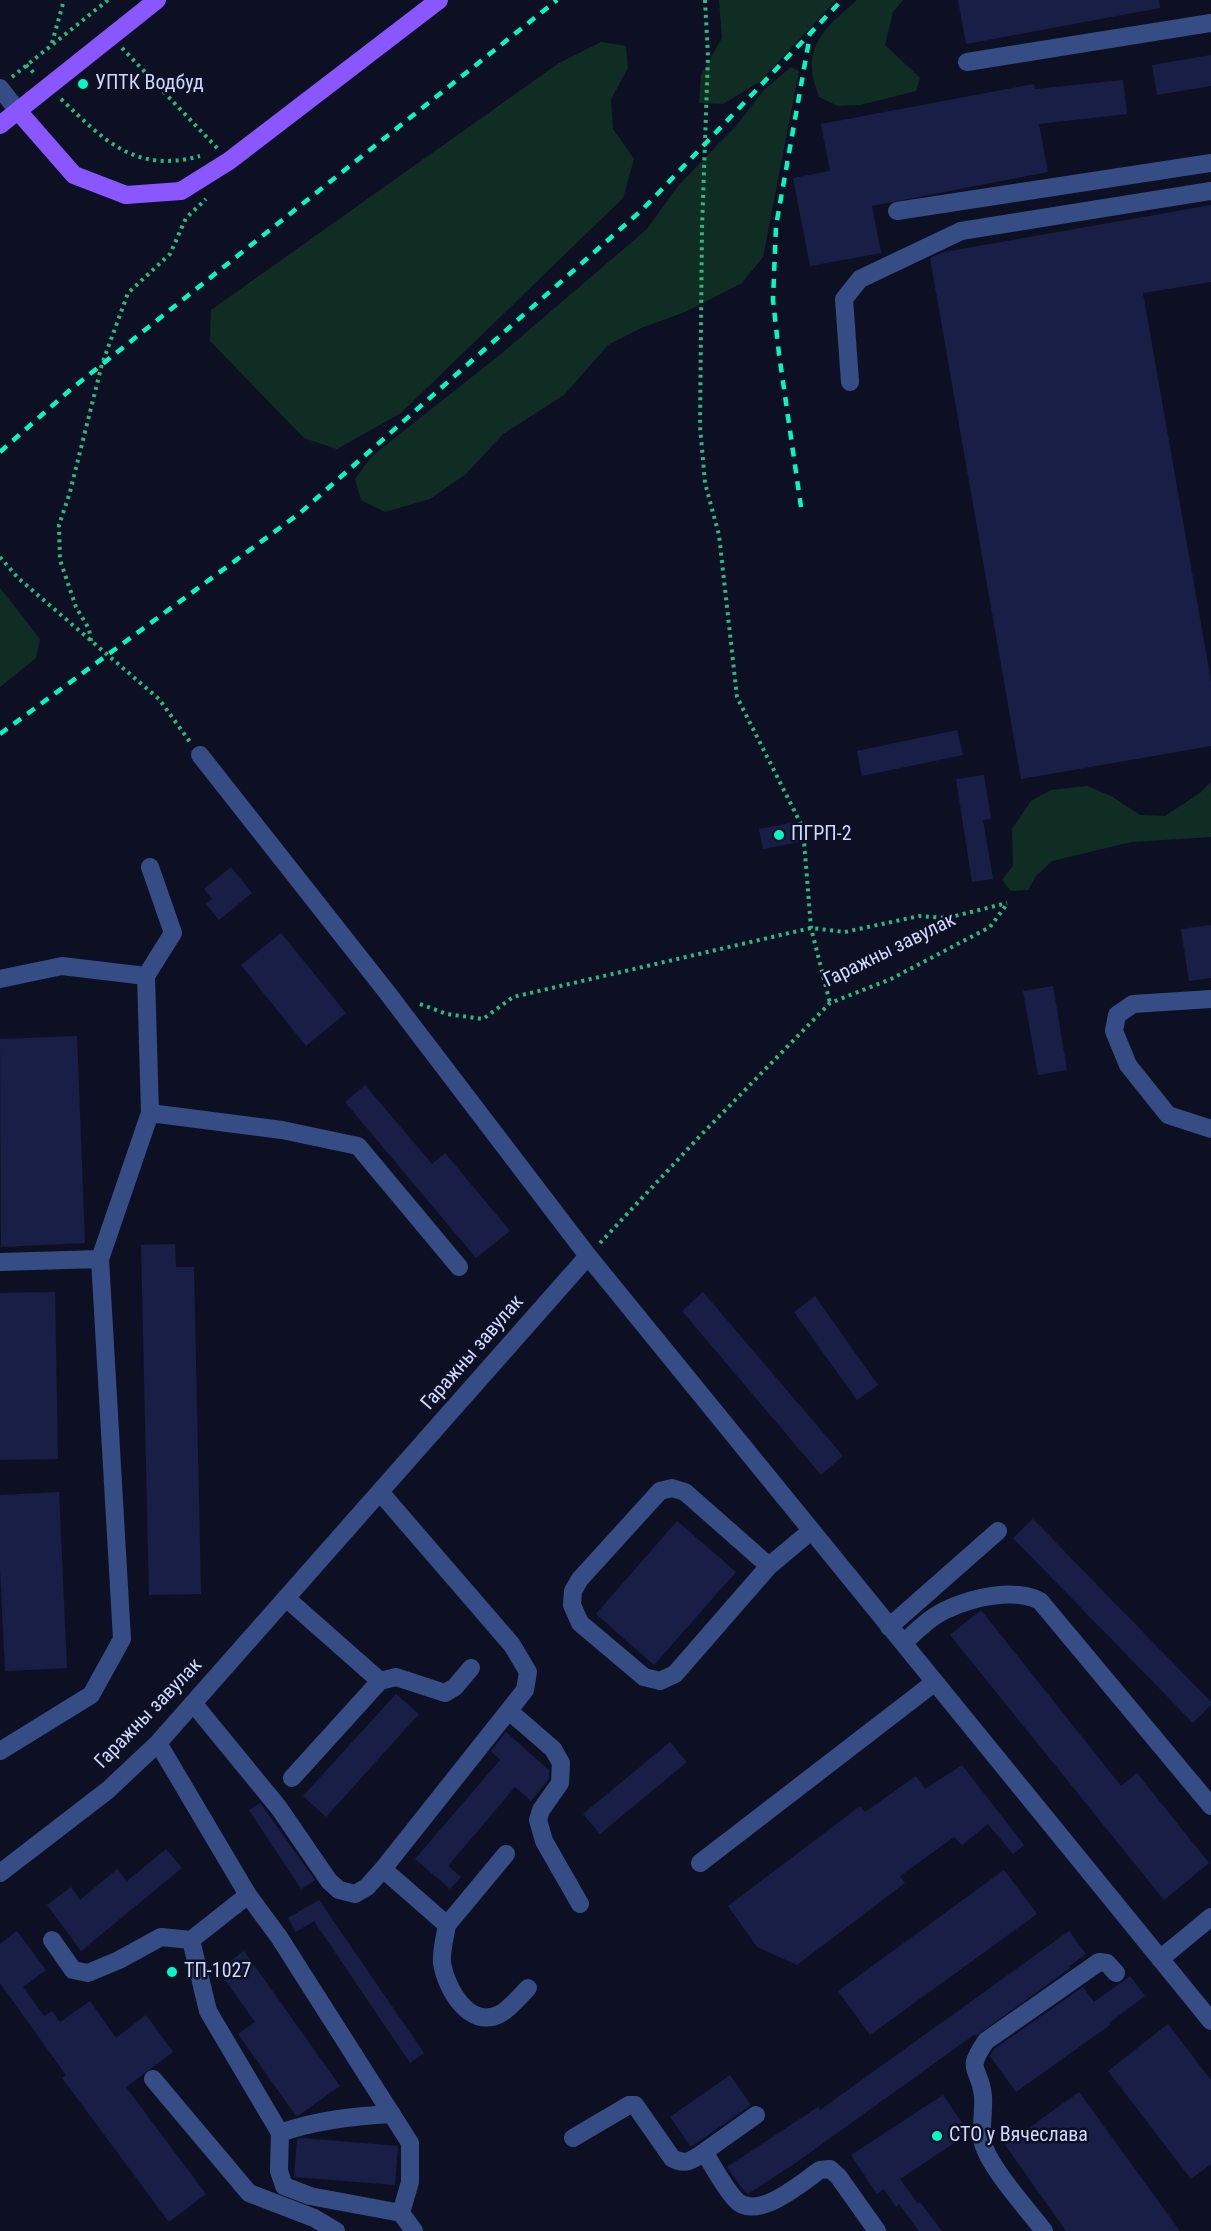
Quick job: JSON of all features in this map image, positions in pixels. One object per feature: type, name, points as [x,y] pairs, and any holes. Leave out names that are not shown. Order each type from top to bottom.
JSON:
[{"type":"main road","points":[[0,125],[157,0]]},
{"type":"main road","points":[[18,111],[74,175],[126,195],[181,191],[220,159],[439,0]]},
{"type":"street","points":[[967,63],[1211,23]]},
{"type":"street","points":[[0,88],[18,111]]},
{"type":"street","points":[[897,211],[1211,163]]},
{"type":"street","points":[[850,382],[844,298],[860,279],[961,231],[1211,192]]},
{"type":"street","points":[[200,755],[386,991],[588,1256],[1211,2021]]},
{"type":"street","points":[[0,1751],[91,1695],[122,1639],[100,1259],[150,1113],[146,976],[173,933],[150,867]]},
{"type":"street","points":[[0,979],[62,966],[146,976]]},
{"type":"street","points":[[1211,999],[1133,1004],[1117,1015],[1114,1031],[1128,1065],[1167,1115],[1211,1129]]},
{"type":"street","points":[[150,1113],[282,1130],[358,1146],[459,1267]]},
{"type":"street","name":"Гаражны завулак","points":[[0,1873],[108,1790],[158,1743],[588,1256]]},
{"type":"street","points":[[0,1262],[100,1259]]},
{"type":"street","points":[[769,1566],[685,1492],[672,1488],[660,1491],[580,1579],[573,1591],[572,1605],[580,1623],[644,1677],[660,1681],[675,1674],[769,1566],[811,1531]]},
{"type":"street","points":[[193,1703],[279,1808],[334,1886],[339,1890],[355,1894],[367,1887],[525,1690],[528,1672],[512,1645],[380,1492]]},
{"type":"street","points":[[889,1627],[998,1531]]},
{"type":"street","points":[[903,1643],[948,1609],[976,1599],[1009,1595],[1029,1596],[1040,1601],[1211,1806]]},
{"type":"street","points":[[286,1598],[380,1682]]},
{"type":"street","points":[[292,1778],[380,1682],[396,1677],[445,1693],[455,1687],[471,1668]]},
{"type":"street","points":[[700,1863],[935,1682]]},
{"type":"street","points":[[508,1711],[553,1749],[561,1763],[560,1783],[541,1810],[538,1820],[544,1840],[580,1904]]},
{"type":"street","points":[[158,1743],[248,1894],[279,1937],[410,2144],[410,2182],[401,2213]]},
{"type":"street","points":[[506,1854],[447,1925],[442,1961],[449,1987],[465,2010],[484,2018],[501,2014],[528,1988]]},
{"type":"street","points":[[383,1869],[447,1925]]},
{"type":"street","points":[[52,1940],[73,1970],[88,1972],[119,1960],[161,1937],[191,1940],[248,1894]]},
{"type":"street","points":[[1160,1959],[1211,1917]]},
{"type":"street","points":[[191,1940],[208,2011],[280,2133],[279,2171],[284,2186],[310,2196],[401,2213],[414,2231]]},
{"type":"street","points":[[1044,2231],[988,2157],[982,2140],[983,2094],[975,2073],[974,2059],[987,2041],[1099,1962],[1107,1964],[1116,1973]]},
{"type":"street","points":[[153,2079],[249,2193],[314,2218],[336,2231]]},
{"type":"street","points":[[573,2138],[629,2105],[635,2105],[672,2158],[680,2162],[691,2161],[756,2115]]},
{"type":"street","points":[[280,2133],[304,2124],[355,2116],[392,2114]]},
{"type":"street","points":[[704,2152],[736,2201],[752,2208],[763,2207],[820,2170],[830,2169],[838,2176],[877,2231]]},
{"type":"path","points":[[52,44],[64,0]]},
{"type":"path","points":[[0,88],[108,0]]},
{"type":"path","points":[[705,0],[708,56],[700,375],[700,426],[705,483],[719,535],[737,697],[803,828],[812,928],[830,1003]]},
{"type":"path","points":[[111,36],[220,159]]},
{"type":"path","points":[[26,65],[104,140],[138,158],[181,161],[220,159]]},
{"type":"path","points":[[91,641],[89,629],[76,607],[60,560],[59,525],[70,492],[102,364],[128,293],[170,254],[186,218],[209,196]]},
{"type":"path","points":[[0,557],[18,578],[159,699],[200,755]]},
{"type":"path","name":"Гаражны завулак","points":[[588,1256],[730,1104],[830,1003],[891,979],[990,927],[1007,903],[946,918],[919,916],[845,932],[812,928]]},
{"type":"path","points":[[417,1003],[447,1014],[483,1019],[513,997],[812,928]]},
{"type":"green space","points":[[719,0],[836,0],[759,82],[723,104],[699,103],[701,75],[722,38]]},
{"type":"green space","points":[[857,0],[903,0],[893,12],[885,45],[920,78],[916,91],[860,105],[838,106],[819,97],[812,73],[815,48],[826,30]]},
{"type":"green space","points":[[601,42],[626,46],[628,68],[611,99],[613,129],[634,159],[623,198],[401,413],[337,449],[304,438],[210,341],[211,310],[559,63]]},
{"type":"green space","points":[[791,67],[799,71],[763,257],[742,283],[685,312],[641,328],[608,345],[564,395],[503,434],[466,474],[430,499],[385,512],[361,500],[355,479],[372,456],[501,354],[647,229],[678,186],[736,126],[764,90]]},
{"type":"green space","points":[[0,588],[40,639],[36,658],[0,687]]},
{"type":"green space","points":[[1211,782],[1211,837],[1131,842],[1052,861],[1036,876],[1028,890],[1011,891],[1002,880],[1013,866],[1012,829],[1031,801],[1051,790],[1087,786],[1111,796],[1140,815],[1165,816],[1200,793]]},
{"type":"building","points":[[958,0],[1159,0],[1160,8],[966,44]]},
{"type":"building","points":[[1211,55],[1211,86],[1157,95],[1152,65]]},
{"type":"building","points":[[1123,80],[1127,114],[1039,124],[1048,172],[872,206],[881,253],[810,266],[793,178],[830,171],[821,124],[1034,84],[1035,89]]},
{"type":"building","points":[[1211,205],[1211,282],[1143,293],[1211,681],[1211,746],[1021,779],[930,258],[944,252]]},
{"type":"building","points":[[957,730],[963,755],[862,776],[857,751]]},
{"type":"building","points":[[984,775],[991,818],[983,820],[993,879],[972,882],[956,779]]},
{"type":"building","name":"ПГРП-2","points":[[796,822],[799,842],[763,849],[759,829]]},
{"type":"building","points":[[231,867],[252,893],[219,920],[206,904],[212,899],[204,889]]},
{"type":"building","points":[[1211,925],[1211,978],[1189,981],[1181,929]]},
{"type":"building","points":[[281,933],[346,1013],[306,1046],[241,965]]},
{"type":"building","points":[[1053,986],[1067,1070],[1038,1075],[1023,991]]},
{"type":"building","points":[[77,1036],[85,1243],[1,1247],[0,1039]]},
{"type":"building","points":[[365,1085],[432,1164],[445,1153],[510,1231],[476,1258],[345,1102]]},
{"type":"building","points":[[175,1244],[176,1267],[194,1267],[201,1594],[149,1595],[141,1245]]},
{"type":"building","points":[[55,1292],[58,1459],[0,1460],[0,1293]]},
{"type":"building","points":[[703,1292],[843,1456],[821,1475],[682,1311]]},
{"type":"building","points":[[815,1296],[878,1385],[857,1400],[794,1312]]},
{"type":"building","points":[[59,1492],[67,1668],[5,1671],[0,1569],[0,1495]]},
{"type":"building","points":[[1033,1519],[1211,1702],[1211,1705],[1193,1723],[1013,1538]]},
{"type":"building","points":[[677,1521],[736,1572],[654,1665],[596,1614]]},
{"type":"building","points":[[981,1610],[1121,1786],[1137,1773],[1209,1863],[1164,1900],[950,1635]]},
{"type":"building","points":[[396,1694],[419,1714],[326,1817],[303,1796]]},
{"type":"building","points":[[506,1732],[549,1770],[549,1779],[531,1801],[515,1787],[448,1866],[461,1877],[450,1889],[415,1859],[500,1760],[491,1751]]},
{"type":"building","points":[[670,1742],[687,1762],[600,1834],[583,1814]]},
{"type":"building","points":[[962,1765],[1024,1845],[1013,1854],[988,1824],[962,1845],[954,1837],[900,1876],[905,1883],[797,1965],[757,1947],[728,1906],[860,1806],[865,1812],[916,1776],[925,1789]]},
{"type":"building","points":[[260,1803],[315,1880],[301,1889],[249,1810]]},
{"type":"building","points":[[166,1849],[182,1868],[81,1951],[47,1905],[71,1887],[80,1900],[117,1869],[127,1881]]},
{"type":"building","points":[[1004,1870],[1037,1914],[870,2035],[838,1991]]},
{"type":"building","points":[[319,1900],[424,2053],[410,2063],[314,1921],[296,1932],[288,1918]]},
{"type":"building","points":[[17,1931],[46,1970],[23,1987],[44,2016],[52,2011],[60,2022],[90,2001],[116,2038],[146,2015],[173,2052],[126,2087],[206,2194],[169,2222],[62,2078],[66,2075],[0,1983],[0,1944]]},
{"type":"building","points":[[1069,1931],[1086,1954],[1069,1966],[1070,1968],[797,2162],[748,2194],[744,2191],[727,2167],[818,2107],[820,2110]]},
{"type":"building","points":[[244,1951],[340,2086],[296,2116],[238,2034],[255,2022],[218,1970]]},
{"type":"building","points":[[1130,1976],[1145,1996],[1109,2023],[1110,2025],[1016,2092],[990,2056],[994,2049],[1083,1987],[1094,2002]]},
{"type":"building","points":[[1168,2024],[1211,2080],[1211,2164],[1191,2179],[1108,2071]]},
{"type":"building","points":[[730,2075],[751,2105],[691,2147],[670,2117]]},
{"type":"building","points":[[1079,2092],[1180,2231],[1066,2231],[1005,2145]]},
{"type":"building","points":[[943,2095],[969,2133],[900,2179],[942,2231],[919,2231],[899,2204],[896,2207],[884,2189],[877,2194],[851,2155]]},
{"type":"building","points":[[297,2139],[398,2146],[395,2185],[294,2177]]},
{"type":"railway","points":[[0,452],[70,390],[557,0]]},
{"type":"railway","points":[[0,734],[300,513],[643,209],[842,0]]},
{"type":"railway","points":[[801,507],[773,300],[776,226],[810,35]]},
{"type":"place","name":"УПТК Водбуд","points":[[83,84]]},
{"type":"place","name":"ПГРП-2","points":[[779,835]]},
{"type":"place","name":"ТП-1027","points":[[172,1972]]},
{"type":"place","name":"СТО у Вячеслава","points":[[937,2136]]}]
